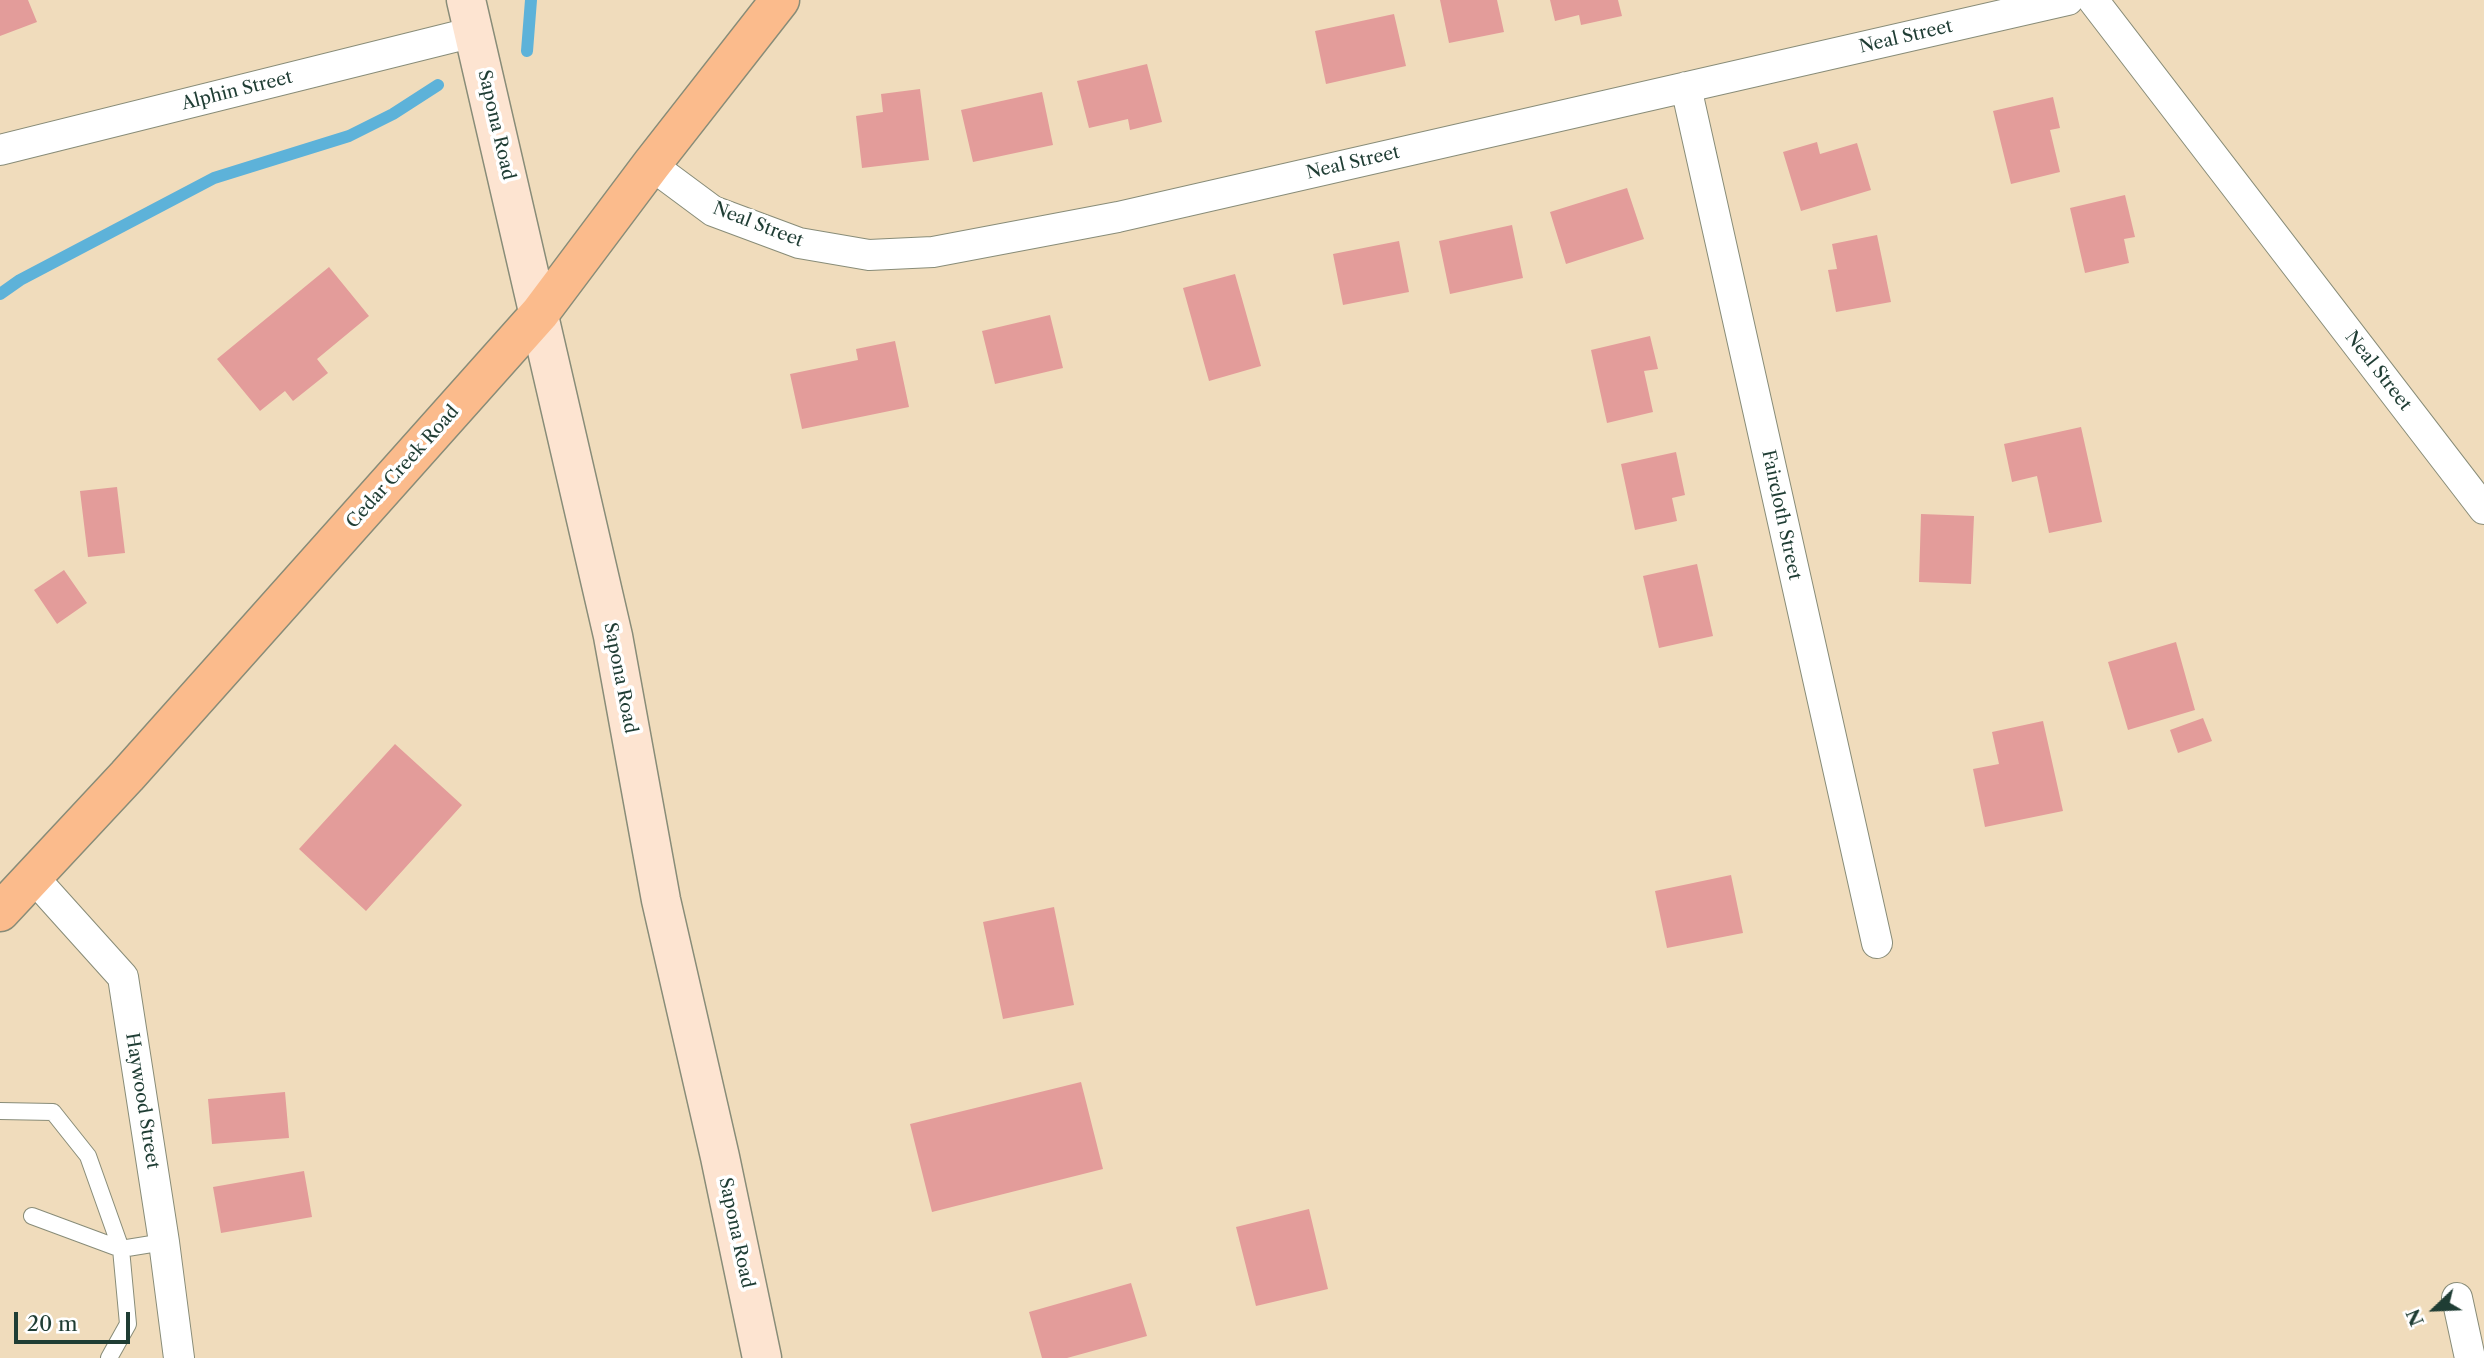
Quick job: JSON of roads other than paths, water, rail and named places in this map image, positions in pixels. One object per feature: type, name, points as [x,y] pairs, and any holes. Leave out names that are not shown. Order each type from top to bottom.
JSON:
[{"type":"main road","name":"Cedar Creek Road","points":[[0,912],[127,776],[540,313],[780,0]]},
{"type":"street","name":"Neal Street","points":[[651,165],[713,211],[799,243],[869,255],[933,252],[1118,217],[2068,0]]},
{"type":"street","name":"Neal Street","points":[[2093,0],[2484,509]]},
{"type":"street","name":"Alphin Street","points":[[0,150],[470,16]]},
{"type":"street","name":"Sapona Road","points":[[470,16],[613,636],[660,900],[720,1157],[762,1358]]},
{"type":"street","name":"Faircloth Street","points":[[1686,87],[1877,943]]},
{"type":"street","name":"Haywood Street","points":[[33,877],[123,976],[179,1358]]},
{"type":"street","points":[[2458,1298],[2470,1358]]},
{"type":"lane","points":[[0,1111],[53,1112],[88,1156],[121,1249],[128,1324],[109,1358]]},
{"type":"lane","points":[[32,1216],[121,1249],[164,1242]]},
{"type":"waterway","points":[[527,51],[531,0]]},
{"type":"waterway","points":[[0,294],[20,280],[214,178],[349,136],[393,114],[438,85]]}]
